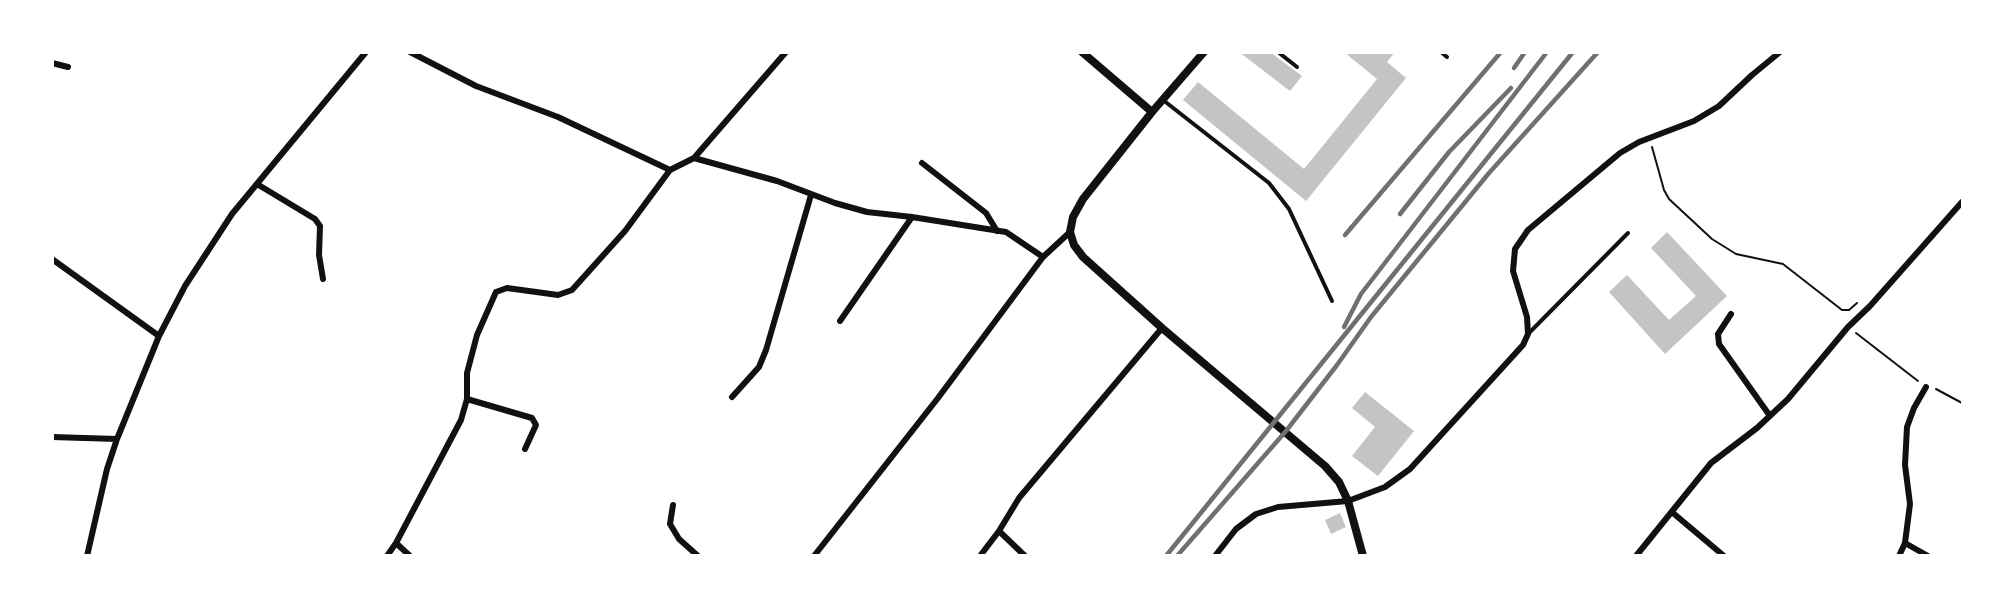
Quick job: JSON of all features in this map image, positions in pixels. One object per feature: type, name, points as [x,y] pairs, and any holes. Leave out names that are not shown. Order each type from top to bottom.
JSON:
[{"type":"street","points":[[87,555],[107,469],[117,439],[159,336],[185,286],[232,214],[366,52]]},
{"type":"street","points":[[410,52],[476,86],[558,117],[670,170]]},
{"type":"street","points":[[387,555],[396,543],[461,420],[467,399],[467,372],[496,292],[507,288],[558,295],[572,290],[625,231],[670,170],[694,158],[786,52]]},
{"type":"street","points":[[1082,52],[1152,112]]},
{"type":"street","points":[[1204,52],[1152,112],[1083,199],[1073,217],[1070,232],[1074,245],[1083,257],[1162,328],[1325,465],[1339,482],[1348,501],[1362,555]]},
{"type":"street","points":[[1215,555],[1236,529],[1256,514],[1278,507],[1348,501],[1385,487],[1410,469],[1523,345],[1528,334],[1527,317],[1513,271],[1515,249],[1528,230],[1611,161],[1639,142],[1694,121],[1719,106],[1780,52]]},
{"type":"street","points":[[52,63],[68,68]]},
{"type":"street","points":[[694,158],[777,182],[835,204],[867,212],[997,231],[1015,237],[1043,257]]},
{"type":"street","points":[[922,163],[986,213],[997,231]]},
{"type":"street","points":[[256,184],[315,219],[320,226],[323,279]]},
{"type":"street","points":[[732,397],[759,367],[766,350],[811,195]]},
{"type":"street","points":[[1636,555],[1712,464],[1788,399],[1848,327],[1870,306],[1962,202]]},
{"type":"street","points":[[840,321],[912,217]]},
{"type":"street","points":[[814,555],[938,398],[1043,257],[1070,232]]},
{"type":"street","points":[[52,259],[159,336]]},
{"type":"street","points":[[1731,314],[1718,334],[1719,344],[1770,416]]},
{"type":"street","points":[[981,555],[1019,498],[1162,328]]},
{"type":"street","points":[[1899,555],[1905,543],[1910,504],[1905,465],[1907,427],[1914,408],[1926,387]]},
{"type":"street","points":[[467,399],[532,418],[536,425],[525,449]]},
{"type":"street","points":[[52,437],[117,439]]},
{"type":"street","points":[[673,505],[670,524],[679,539],[698,555]]},
{"type":"street","points":[[1673,513],[1724,555]]},
{"type":"street","points":[[999,531],[1025,555]]},
{"type":"street","points":[[396,543],[410,555]]},
{"type":"street","points":[[1905,543],[1928,555]]},
{"type":"lane","points":[[1278,52],[1297,67]]},
{"type":"lane","points":[[1441,52],[1447,57]]},
{"type":"lane","points":[[1163,99],[1269,183],[1289,209],[1332,301]]},
{"type":"lane","points":[[1528,334],[1628,233]]},
{"type":"path","points":[[1649,138],[1664,190],[1669,199],[1712,239],[1736,254],[1783,264],[1842,309],[1849,310],[1854,304],[1859,303],[1870,306]]},
{"type":"path","points":[[1848,327],[1926,387],[1941,390],[1962,403]]},
{"type":"building","points":[[1239,52],[1270,52],[1302,76],[1290,91]]},
{"type":"building","points":[[1344,52],[1395,52],[1387,62],[1406,78],[1306,201],[1183,100],[1198,82],[1304,169],[1377,79]]},
{"type":"building","points":[[1667,232],[1727,296],[1665,354],[1609,292],[1627,275],[1669,320],[1696,296],[1651,248]]},
{"type":"building","points":[[1365,392],[1414,431],[1378,476],[1352,456],[1375,427],[1352,408]]},
{"type":"building","points":[[1340,513],[1346,527],[1331,534],[1325,520]]},
{"type":"railway","points":[[1345,235],[1501,52]]},
{"type":"railway","points":[[1514,68],[1525,52]]},
{"type":"railway","points":[[1344,327],[1361,294],[1547,52]]},
{"type":"railway","points":[[1166,556],[1573,52]]},
{"type":"railway","points":[[1177,556],[1286,431],[1371,317],[1489,173],[1598,52]]},
{"type":"railway","points":[[1400,214],[1449,152],[1511,88]]}]
